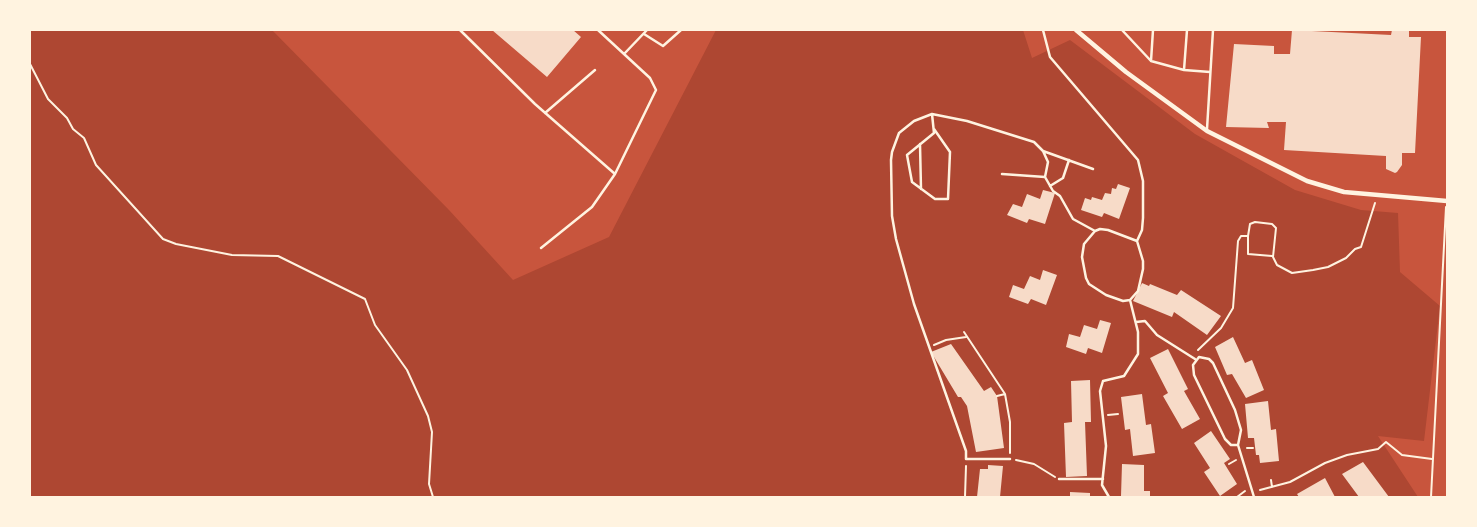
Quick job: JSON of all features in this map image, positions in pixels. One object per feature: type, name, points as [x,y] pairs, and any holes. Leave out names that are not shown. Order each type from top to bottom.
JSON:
[{"type":"street","points":[[1076,30],[1126,72],[1206,131],[1241,150],[1323,187],[1344,192],[1447,201]]},
{"type":"lane","points":[[460,30],[545,113],[615,174]]},
{"type":"lane","points":[[542,248],[592,207],[615,174],[656,90],[650,78],[598,30]]},
{"type":"lane","points":[[624,54],[647,30]]},
{"type":"lane","points":[[644,34],[663,46],[681,30]]},
{"type":"lane","points":[[1043,30],[1050,57],[1138,160],[1143,181],[1143,218],[1142,230],[1137,241],[1143,261],[1143,269],[1138,291],[1130,300],[1106,296],[1089,284],[1083,263],[1083,250],[1087,238],[1095,231]]},
{"type":"lane","points":[[1122,30],[1151,61],[1184,70],[1210,72]]},
{"type":"lane","points":[[1151,61],[1153,30]]},
{"type":"lane","points":[[1184,70],[1187,30]]},
{"type":"lane","points":[[1206,131],[1214,30]]},
{"type":"lane","points":[[545,113],[595,70]]},
{"type":"lane","points":[[1010,459],[966,459],[966,451],[929,347],[896,239],[892,216],[891,160],[892,152],[900,133],[914,121],[932,114],[967,121],[1034,142],[1043,151],[1048,162],[1045,177],[1067,206],[1073,219],[1095,231],[1108,230],[1137,241]]},
{"type":"lane","points":[[932,114],[934,129],[950,152],[948,199],[935,199],[912,182],[907,155],[934,132],[934,129]]},
{"type":"lane","points":[[920,144],[922,189]]},
{"type":"lane","points":[[1043,151],[1093,169]]},
{"type":"lane","points":[[1050,186],[1063,178],[1069,160]]},
{"type":"lane","points":[[1002,174],[1045,177]]},
{"type":"lane","points":[[1109,497],[1102,485],[1106,458],[1104,416],[1100,391],[1103,381],[1124,376],[1138,354],[1136,322],[1130,300]]},
{"type":"lane","points":[[1136,322],[1145,321],[1158,335],[1192,355],[1195,359]]},
{"type":"lane","points":[[1195,359],[1204,357],[1213,363],[1241,430],[1238,445],[1253,495]]},
{"type":"lane","points":[[1195,359],[1193,364],[1194,376],[1225,439],[1230,445],[1238,445]]},
{"type":"lane","points":[[1059,479],[1103,479]]},
{"type":"path","points":[[30,64],[48,99],[67,118],[73,130],[84,138],[96,165],[163,239],[176,244],[232,255],[278,256],[365,299],[375,325],[407,370],[430,422],[432,432],[429,484],[434,497]]},
{"type":"path","points":[[1273,256],[1248,254],[1250,224],[1255,222],[1272,224],[1276,228],[1273,256],[1277,265],[1292,273],[1328,267],[1346,258],[1355,249],[1361,247],[1379,195]]},
{"type":"path","points":[[1431,497],[1447,201]]},
{"type":"path","points":[[1192,355],[1221,328],[1233,308],[1238,241],[1241,236],[1248,236]]},
{"type":"path","points":[[964,332],[966,338],[1005,394],[1010,422],[1010,459],[1034,464],[1059,479]]},
{"type":"path","points":[[929,347],[946,340],[966,338]]},
{"type":"path","points":[[997,396],[1005,394]]},
{"type":"path","points":[[1104,416],[1118,414]]},
{"type":"path","points":[[1253,495],[1272,486],[1290,482],[1325,463],[1347,455],[1378,449],[1386,442],[1402,455],[1433,459]]},
{"type":"path","points":[[965,497],[966,459]]},
{"type":"path","points":[[1271,480],[1272,486]]},
{"type":"path","points":[[1237,497],[1252,487]]},
{"type":"shaded area","points":[[30,30],[272,30],[449,210],[513,280],[609,237],[716,30],[1023,30],[1032,58],[1070,40],[1195,134],[1295,190],[1361,210],[1398,213],[1400,272],[1440,306],[1424,441],[1378,436],[1418,497],[30,497]]},
{"type":"building","points":[[492,30],[573,30],[581,37],[547,77]]},
{"type":"building","points":[[1292,30],[1391,35],[1392,30],[1409,30],[1409,37],[1421,37],[1415,153],[1402,153],[1402,165],[1397,172],[1386,169],[1386,156],[1284,150],[1286,122],[1267,122],[1269,128],[1226,127],[1234,44],[1274,46],[1274,54],[1290,54]]},
{"type":"building","points":[[1118,184],[1130,188],[1119,219],[1104,213],[1102,217],[1081,210],[1085,198],[1091,200],[1092,197],[1102,200],[1105,193],[1111,194],[1112,188],[1116,189]]},
{"type":"building","points":[[1043,190],[1055,193],[1045,224],[1029,219],[1027,223],[1007,215],[1013,204],[1022,207],[1027,194],[1040,199]]},
{"type":"building","points":[[1043,270],[1057,275],[1046,305],[1031,299],[1028,304],[1009,297],[1013,285],[1024,289],[1030,276],[1040,280]]},
{"type":"building","points":[[1142,283],[1149,286],[1150,284],[1177,295],[1181,290],[1221,316],[1207,335],[1174,312],[1172,317],[1133,301]]},
{"type":"building","points":[[1100,320],[1111,323],[1102,353],[1088,348],[1086,354],[1066,347],[1069,334],[1080,337],[1084,325],[1097,329]]},
{"type":"building","points":[[1233,337],[1245,363],[1252,360],[1264,390],[1246,398],[1232,374],[1227,375],[1215,347]]},
{"type":"building","points":[[951,344],[984,391],[991,387],[997,396],[1004,448],[976,452],[967,406],[961,397],[958,397],[931,352]]},
{"type":"building","points":[[1168,349],[1188,389],[1184,391],[1200,419],[1182,429],[1163,396],[1168,393],[1150,358]]},
{"type":"building","points":[[1090,380],[1091,422],[1085,422],[1087,476],[1066,477],[1064,423],[1072,422],[1071,381]]},
{"type":"building","points":[[1142,394],[1146,425],[1151,424],[1155,453],[1133,456],[1130,429],[1125,430],[1121,397]]},
{"type":"building","points":[[1268,401],[1271,430],[1276,429],[1279,461],[1260,463],[1259,455],[1256,455],[1254,438],[1248,438],[1245,404]]},
{"type":"building","points":[[1211,431],[1230,459],[1224,463],[1237,484],[1220,496],[1204,472],[1210,468],[1194,443]]},
{"type":"building","points":[[1363,462],[1389,497],[1359,497],[1342,474]]},
{"type":"building","points":[[1122,464],[1144,465],[1144,491],[1150,491],[1150,497],[1121,496]]},
{"type":"building","points":[[988,465],[1003,466],[1000,497],[977,497],[980,469],[988,469]]},
{"type":"building","points":[[1325,478],[1335,497],[1299,497],[1297,494]]},
{"type":"building","points":[[1070,492],[1090,493],[1090,497],[1070,497]]}]
